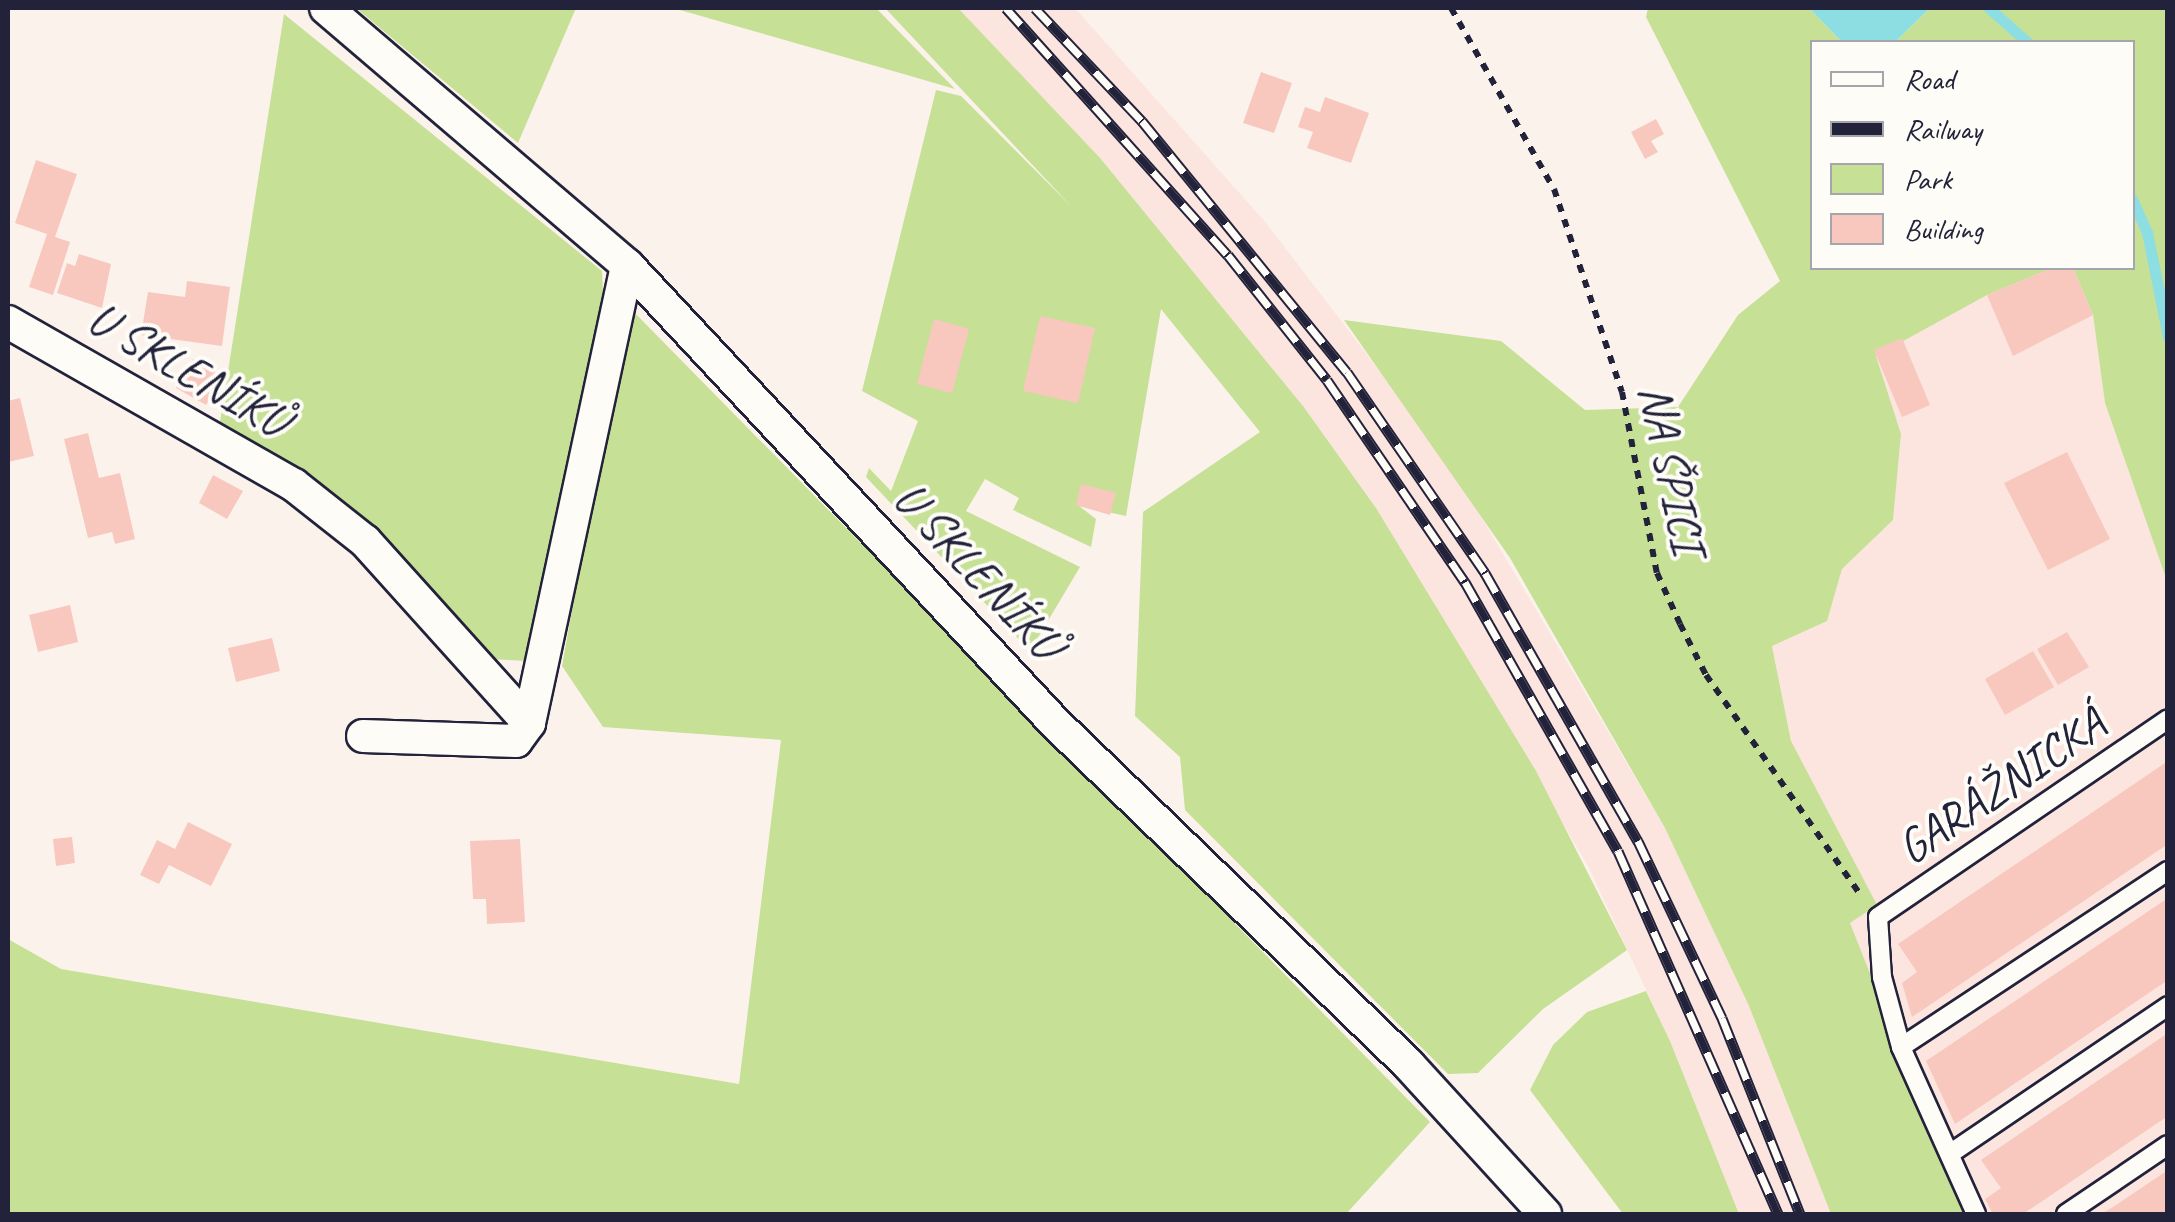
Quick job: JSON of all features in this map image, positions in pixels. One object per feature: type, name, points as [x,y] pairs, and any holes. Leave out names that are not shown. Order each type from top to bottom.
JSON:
[{"type":"street","name":"U SKLENÍKŮ","points":[[326,8],[627,265],[1056,722],[1410,1066],[1544,1214]]},
{"type":"street","points":[[363,736],[516,741],[529,723],[627,265]]},
{"type":"street","name":"U SKLENÍKŮ","points":[[8,322],[294,485],[365,541],[529,723]]},
{"type":"lane","name":"GARÁŽNICKÁ","points":[[1878,918],[2168,719]]},
{"type":"lane","points":[[1901,1046],[2168,871]]},
{"type":"lane","points":[[1878,918],[1882,977],[1901,1046],[1976,1214]]},
{"type":"lane","points":[[1951,1153],[2168,1006]]},
{"type":"lane","points":[[2066,1214],[2168,1146]]},
{"type":"path","name":"NA ŠPICI","points":[[1451,8],[1554,189],[1622,392],[1657,573],[1680,624],[1798,813],[1878,918]]},
{"type":"shaded area","points":[[958,8],[1075,8],[1267,224],[1447,459],[1665,828],[1749,1006],[1831,1214],[1739,1214],[1670,1041],[1588,866],[1376,508],[1303,406],[1099,158]]},
{"type":"shaded area","points":[[2047,270],[2074,270],[2093,315],[2105,403],[2167,581],[2167,1214],[1965,1214],[1849,923],[1791,741],[1772,645],[1827,621],[1842,569],[1893,520],[1901,434],[1876,356],[1987,295]]},
{"type":"green space","points":[[356,8],[576,8],[518,143]]},
{"type":"green space","points":[[673,8],[876,8],[955,89],[907,75]]},
{"type":"green space","points":[[885,8],[958,8],[1100,158],[1303,406],[1376,508],[1536,771],[1627,950],[1543,1009],[1478,1073],[1448,1074],[1185,810],[1180,757],[1135,716],[1143,512],[1260,432],[1161,309],[1126,516],[1079,506],[1096,519],[1091,547],[1013,510],[1019,498],[985,479],[966,511],[1080,567],[1030,651],[866,477],[869,468],[891,491],[918,421],[862,391],[936,90],[961,96],[1072,207]]},
{"type":"green space","points":[[1648,8],[1809,8],[1840,40],[1810,40],[1810,270],[2047,270],[1987,295],[1876,356],[1901,434],[1893,520],[1842,569],[1827,621],[1772,646],[1791,741],[1877,905],[1850,923],[1965,1214],[1831,1214],[1749,1006],[1665,828],[1510,558],[1344,320],[1501,341],[1585,410],[1678,407],[1738,315],[1780,281],[1646,17]]},
{"type":"green space","points":[[1930,8],[2167,8],[2167,581],[2105,403],[2093,315],[2074,270],[2135,270],[2135,40],[1897,40]]},
{"type":"green space","points":[[284,14],[602,271],[603,295],[547,629],[527,661],[489,659],[219,429]]},
{"type":"green space","points":[[627,305],[1430,1122],[1346,1214],[8,1214],[8,939],[61,969],[739,1084],[781,740],[603,727],[562,666]]},
{"type":"green space","points":[[1646,991],[1739,1214],[1623,1214],[1530,1090],[1553,1045],[1587,1012]]},
{"type":"water","points":[[1809,8],[1930,8],[1897,40],[1840,40]]},
{"type":"building","points":[[1261,72],[1292,83],[1274,133],[1243,123]]},
{"type":"building","points":[[1325,97],[1369,113],[1351,163],[1307,148],[1313,132],[1298,127],[1305,107],[1320,112]]},
{"type":"building","points":[[1656,119],[1664,134],[1651,141],[1658,152],[1645,159],[1631,132]]},
{"type":"building","points":[[36,160],[77,174],[55,237],[70,242],[53,295],[29,287],[47,234],[15,223]]},
{"type":"building","points":[[79,254],[111,264],[102,308],[57,293],[67,263],[75,266]]},
{"type":"building","points":[[2047,270],[2074,270],[2093,315],[2013,356],[1987,295]]},
{"type":"building","points":[[187,281],[230,287],[222,346],[141,335],[148,292],[185,297]]},
{"type":"building","points":[[1040,316],[1095,328],[1078,403],[1023,391]]},
{"type":"building","points":[[934,319],[969,329],[952,393],[917,384]]},
{"type":"building","points":[[1902,338],[1930,405],[1902,417],[1874,350]]},
{"type":"building","points":[[193,359],[223,376],[206,405],[176,388]]},
{"type":"building","points":[[20,398],[34,456],[8,462],[8,401]]},
{"type":"building","points":[[88,433],[99,478],[120,473],[135,539],[115,544],[112,532],[88,538],[64,439]]},
{"type":"building","points":[[2067,452],[2110,539],[2048,570],[2004,483]]},
{"type":"building","points":[[213,475],[243,491],[227,519],[199,503]]},
{"type":"building","points":[[1081,484],[1116,493],[1110,515],[1076,505]]},
{"type":"building","points":[[70,605],[78,642],[38,652],[29,615]]},
{"type":"building","points":[[2067,632],[2089,667],[2058,685],[2037,649]]},
{"type":"building","points":[[272,638],[280,671],[236,682],[228,648]]},
{"type":"building","points":[[2033,651],[2054,687],[2005,715],[1985,679]]},
{"type":"building","points":[[2168,761],[2168,844],[1912,1017],[1902,983],[1917,972],[1898,944]]},
{"type":"building","points":[[188,822],[232,844],[211,886],[169,865],[159,884],[140,875],[157,840],[175,849]]},
{"type":"building","points":[[72,837],[75,863],[56,866],[53,839]]},
{"type":"building","points":[[520,839],[525,922],[487,924],[486,899],[473,899],[470,841]]},
{"type":"building","points":[[2168,898],[2168,980],[1955,1124],[1926,1061]]},
{"type":"building","points":[[2168,1033],[2168,1116],[2023,1214],[1993,1214],[1985,1199],[2001,1188],[1981,1160]]},
{"type":"building","points":[[2168,1170],[2168,1214],[2101,1214],[2113,1207]]},
{"type":"waterway","points":[[1989,8],[2025,40]]},
{"type":"waterway","points":[[2135,206],[2147,232],[2168,337]]},
{"type":"railway","points":[[1006,8],[1228,255],[1327,380],[1465,582],[1618,851],[1778,1214]]},
{"type":"railway","points":[[1035,8],[1142,121],[1347,372],[1485,573],[1638,841],[1722,1018],[1800,1214]]}]
